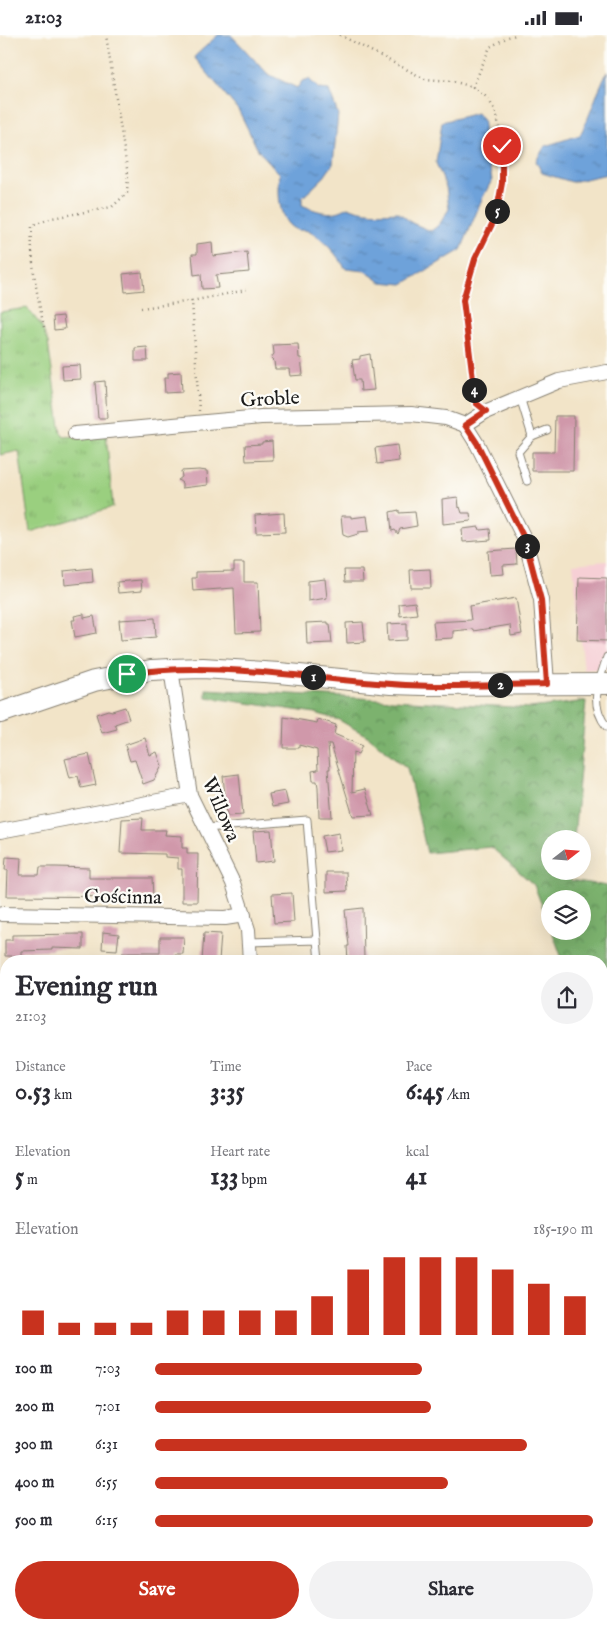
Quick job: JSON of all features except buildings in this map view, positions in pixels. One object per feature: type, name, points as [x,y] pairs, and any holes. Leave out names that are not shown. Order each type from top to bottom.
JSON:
[{"type":"street","points":[[547,684],[541,600],[525,540],[477,443],[465,425],[486,411],[559,381],[607,372]]},
{"type":"street","name":"Groble","points":[[75,434],[261,417],[411,414],[446,418],[465,425]]},
{"type":"street","points":[[0,711],[94,681],[151,670],[171,669],[203,668],[279,673],[391,684],[603,684]]},
{"type":"street","name":"Willowa","points":[[171,669],[190,795],[233,883],[248,930],[250,955]]},
{"type":"street","points":[[0,831],[190,795]]},
{"type":"street","name":"Gościnna","points":[[2,913],[225,918],[244,915]]},
{"type":"lane","points":[[520,397],[532,436]]},
{"type":"lane","points":[[527,481],[518,452],[532,436],[547,430]]},
{"type":"lane","points":[[607,657],[603,684],[596,704],[604,714],[607,727]]},
{"type":"lane","points":[[206,828],[307,820],[318,955]]},
{"type":"lane","points":[[249,942],[317,940]]},
{"type":"path","points":[[44,327],[35,283],[32,226],[52,218],[112,207],[127,193],[128,175],[106,35]]},
{"type":"path","points":[[340,35],[425,79],[452,81],[473,87],[488,98],[497,115],[502,146],[502,183],[496,216],[475,259],[463,300],[476,403],[486,411]]},
{"type":"path","points":[[473,87],[490,47],[508,37],[516,35]]},
{"type":"path","points":[[141,308],[192,301],[246,290]]},
{"type":"path","points":[[192,301],[200,422]]},
{"type":"shaded area","points":[[607,561],[607,668],[584,670],[573,564]]},
{"type":"green space","points":[[27,308],[41,325],[48,343],[61,433],[64,437],[106,434],[113,507],[30,532],[19,451],[0,455],[0,312]]},
{"type":"green space","points":[[206,689],[530,708],[586,701],[575,830],[541,830],[541,880],[570,880],[607,886],[607,955],[561,955],[555,940],[591,940],[591,890],[541,890],[541,903],[534,885],[491,847],[427,853],[407,768],[369,737],[339,720],[315,713],[206,697]]},
{"type":"water","points":[[218,35],[231,35],[268,74],[297,88],[302,81],[309,79],[319,89],[329,90],[338,114],[333,164],[324,177],[302,198],[302,205],[314,210],[331,213],[348,207],[367,212],[398,212],[412,223],[431,231],[439,225],[449,209],[446,187],[436,163],[442,122],[477,113],[484,122],[481,152],[488,160],[492,180],[461,250],[403,284],[381,282],[365,271],[346,269],[320,239],[308,231],[297,230],[290,226],[282,213],[280,205],[280,174],[258,150],[239,111],[194,57]]},
{"type":"water","points":[[607,72],[607,174],[572,182],[542,173],[536,161],[545,146],[580,135]]},
{"type":"route","points":[[127,674],[151,670],[203,668],[391,684],[547,684],[541,600],[525,540],[477,443],[465,425],[486,411],[476,403],[463,300],[475,259],[496,216],[502,183],[502,146]]}]
